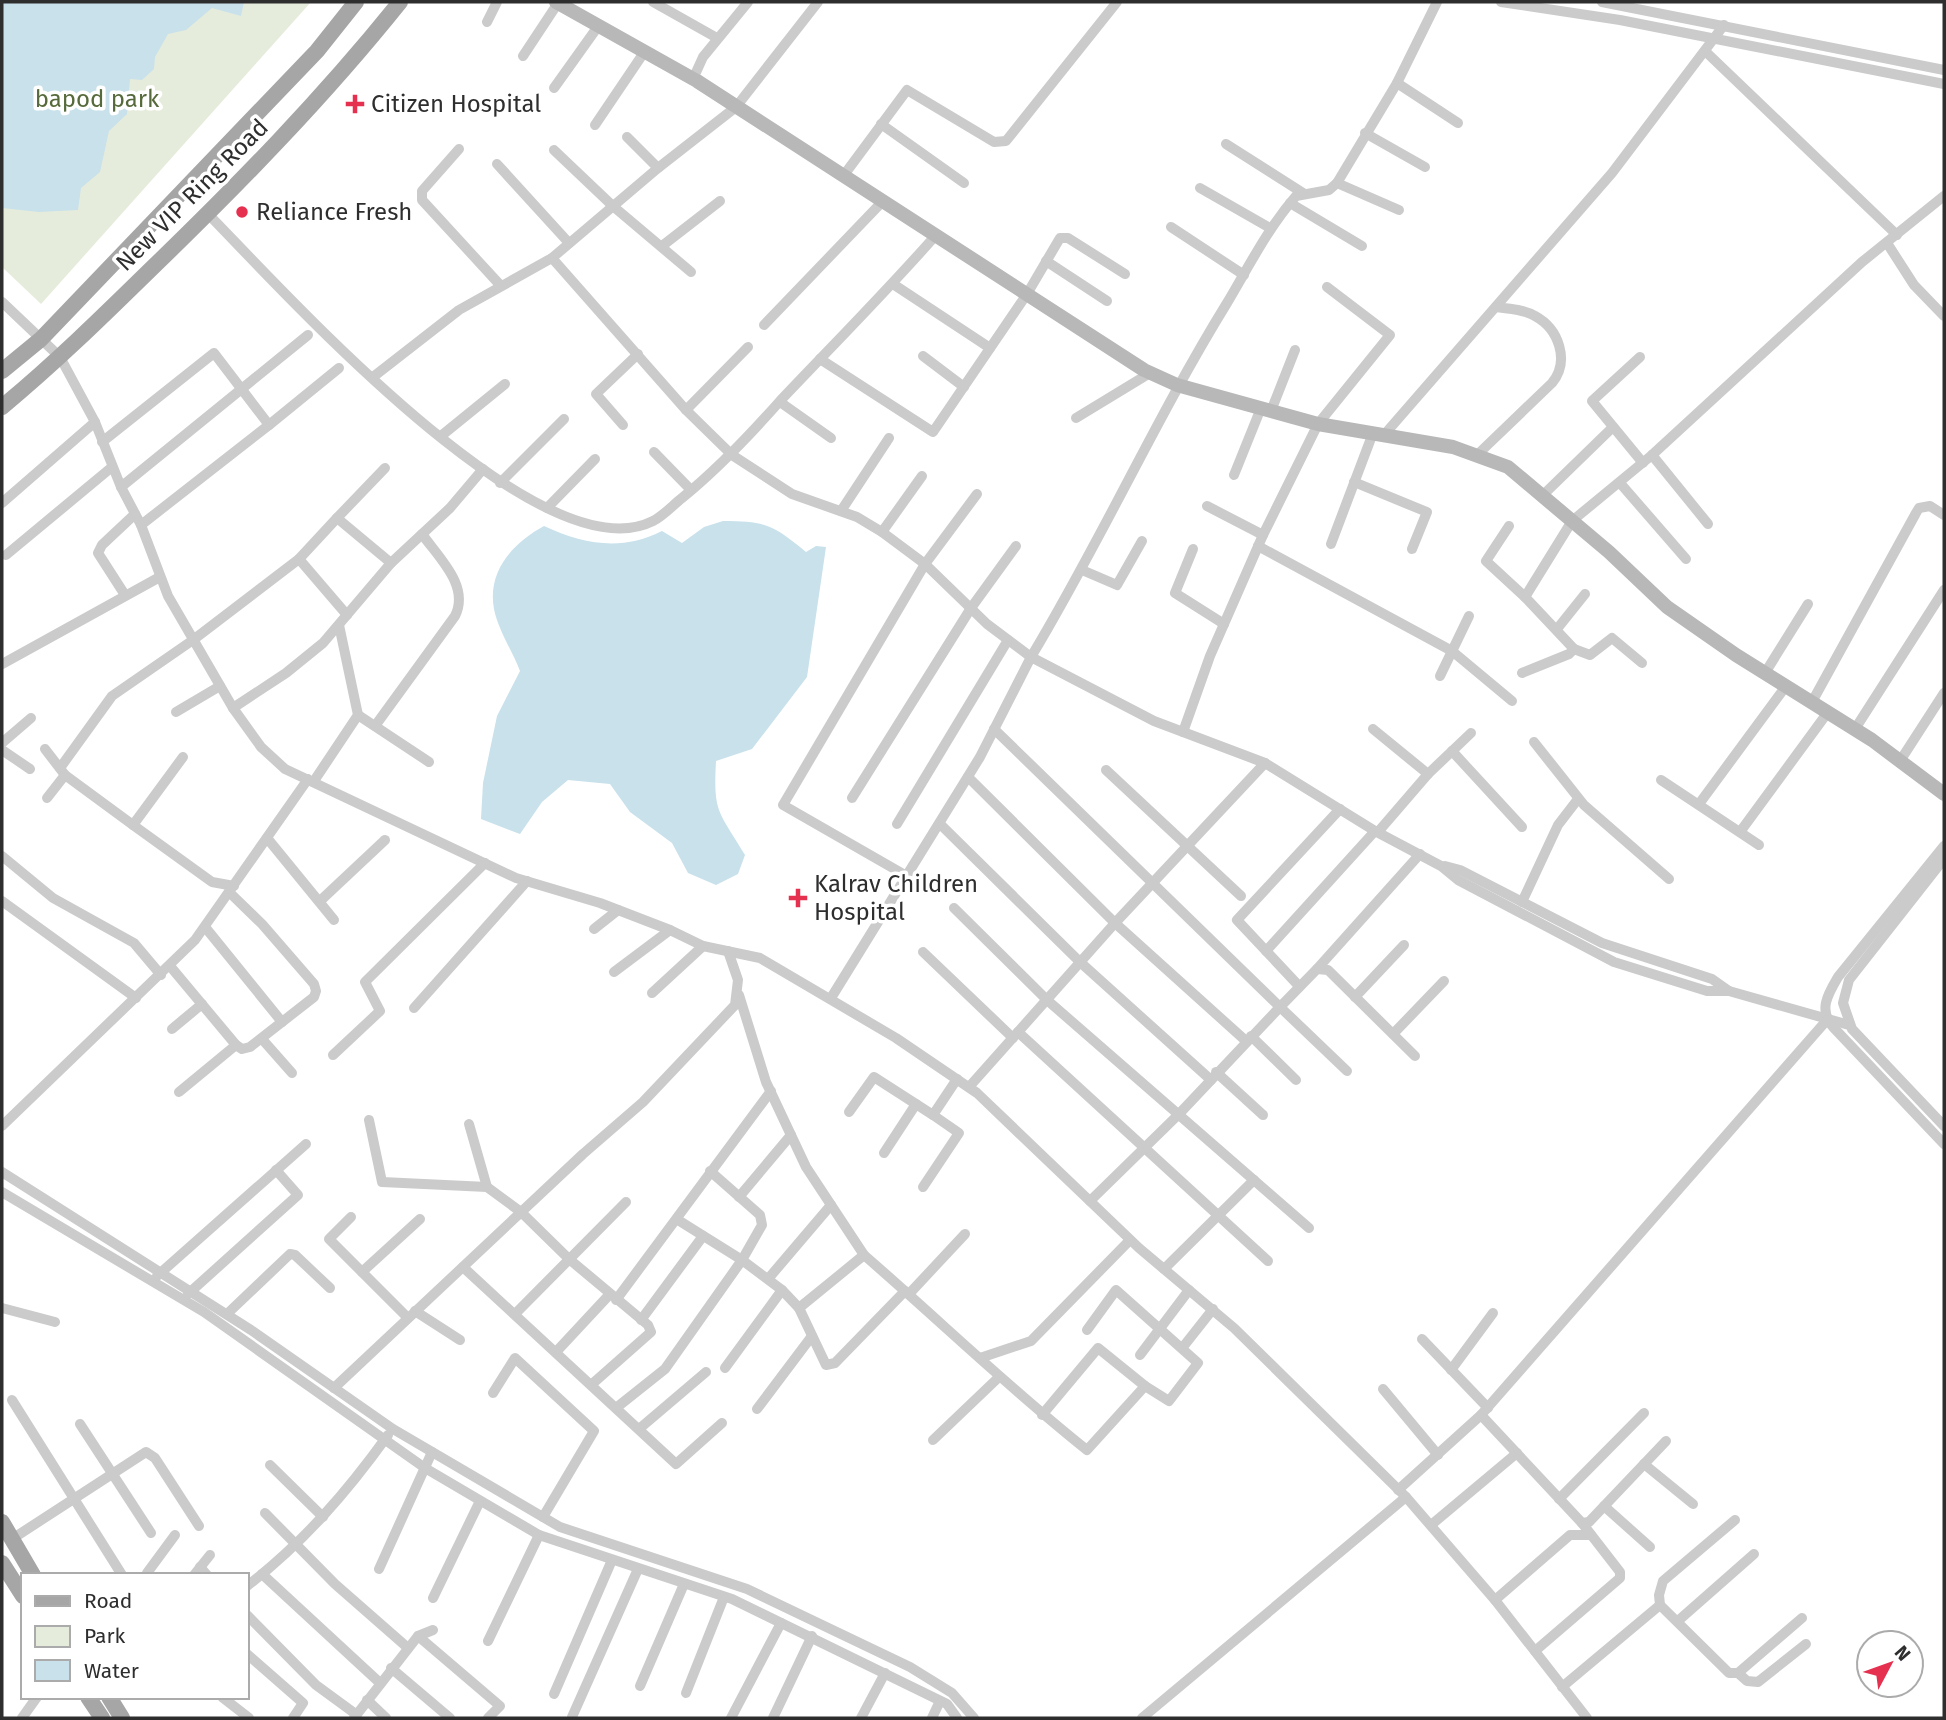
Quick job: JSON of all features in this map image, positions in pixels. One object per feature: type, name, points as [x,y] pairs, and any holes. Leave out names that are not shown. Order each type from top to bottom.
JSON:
[{"type":"main road","name":"New VIP Ring Road","points":[[2,371],[41,339],[317,51],[356,2]]},
{"type":"main road","name":"New VIP Ring Road","points":[[2,407],[60,357],[208,214],[338,79],[400,2]]},
{"type":"main road","points":[[2,1522],[32,1573]]},
{"type":"main road","points":[[2,1563],[21,1593]]},
{"type":"main road","points":[[89,1699],[102,1718]]},
{"type":"main road","points":[[110,1699],[122,1718]]},
{"type":"street","points":[[486,22],[497,2]]},
{"type":"street","points":[[653,2],[717,38]]},
{"type":"street","points":[[693,79],[717,38],[746,5],[733,2]]},
{"type":"street","points":[[373,377],[459,310],[552,258],[658,168],[736,107],[818,2]]},
{"type":"street","points":[[844,175],[909,89],[994,142],[1003,143],[1117,2]]},
{"type":"street","points":[[831,998],[968,777],[1031,657],[1082,569],[1177,385],[1270,228],[1290,203],[1303,193],[1329,190],[1336,183],[1396,83],[1437,2]]},
{"type":"street","points":[[1500,2],[1714,38],[1944,84]]},
{"type":"street","points":[[1602,2],[1944,70]]},
{"type":"street","points":[[523,56],[565,4],[693,79],[1150,373],[1177,385],[1318,424],[1453,447],[1508,467],[1667,607],[1855,729],[1944,794]]},
{"type":"street","points":[[554,89],[599,25]]},
{"type":"street","points":[[1331,544],[1354,482],[1378,434],[1496,307],[1612,173],[1724,25]]},
{"type":"street","points":[[595,125],[645,51]]},
{"type":"street","points":[[1705,51],[1897,235]]},
{"type":"street","points":[[1396,83],[1458,124]]},
{"type":"street","points":[[881,124],[964,183]]},
{"type":"street","points":[[1365,132],[1425,167]]},
{"type":"street","points":[[627,137],[658,168]]},
{"type":"street","points":[[1226,144],[1303,193]]},
{"type":"street","points":[[459,149],[422,191],[422,200],[501,286]]},
{"type":"street","points":[[554,150],[614,207],[691,272]]},
{"type":"street","points":[[497,164],[569,243]]},
{"type":"street","points":[[1336,183],[1399,210]]},
{"type":"street","points":[[1200,188],[1270,228]]},
{"type":"street","points":[[1525,597],[1572,522],[1652,456],[1882,247],[1944,196]]},
{"type":"street","points":[[662,246],[720,201]]},
{"type":"street","points":[[764,325],[883,201]]},
{"type":"street","points":[[1290,203],[1362,246]]},
{"type":"street","points":[[208,214],[373,377],[500,483],[547,509],[590,526],[625,529],[654,520],[732,455],[936,235]]},
{"type":"street","points":[[1171,227],[1244,275]]},
{"type":"street","points":[[820,359],[933,432],[1027,294],[1057,241],[1063,236],[1125,274]]},
{"type":"street","points":[[1882,247],[1944,316]]},
{"type":"street","points":[[552,258],[686,410],[732,455],[792,494],[841,511],[883,531],[1031,657],[1154,721],[1265,763],[1377,832],[1441,866],[1458,880],[1614,962],[1707,991],[1729,991],[1849,1025]]},
{"type":"street","points":[[1046,261],[1107,301]]},
{"type":"street","points":[[893,284],[990,348]]},
{"type":"street","points":[[1183,732],[1224,624],[1258,546],[1318,424],[1390,335],[1327,287]]},
{"type":"street","points":[[2,302],[60,357],[95,422],[112,467],[141,525],[158,578],[233,708],[261,747],[285,769],[527,881],[618,910],[703,946],[760,958],[831,998],[970,1087],[1130,1240],[1213,1308],[1402,1493],[1495,1600],[1587,1718]]},
{"type":"street","points":[[1476,456],[1552,383],[1559,372],[1561,358],[1557,338],[1542,321],[1527,312],[1496,307]]},
{"type":"street","points":[[121,487],[307,335]]},
{"type":"street","points":[[686,410],[748,347]]},
{"type":"street","points":[[1234,475],[1294,350]]},
{"type":"street","points":[[102,442],[214,353],[219,355],[269,425]]},
{"type":"street","points":[[623,425],[596,394],[638,354]]},
{"type":"street","points":[[923,356],[964,387]]},
{"type":"street","points":[[1640,357],[1592,401],[1643,463]]},
{"type":"street","points":[[141,525],[339,368]]},
{"type":"street","points":[[1076,418],[1150,373]]},
{"type":"street","points":[[442,436],[505,384]]},
{"type":"street","points":[[780,402],[831,438]]},
{"type":"street","points":[[500,483],[564,419]]},
{"type":"street","points":[[2,503],[95,422]]},
{"type":"street","points":[[1542,496],[1613,428]]},
{"type":"street","points":[[841,511],[889,438]]},
{"type":"street","points":[[654,452],[691,490]]},
{"type":"street","points":[[1652,456],[1708,524]]},
{"type":"street","points":[[547,509],[596,459]]},
{"type":"street","points":[[6,555],[112,467]]},
{"type":"street","points":[[47,798],[113,696],[193,640],[299,559],[385,468]]},
{"type":"street","points":[[233,708],[286,673],[323,643],[391,564],[483,469]]},
{"type":"street","points":[[883,531],[922,476]]},
{"type":"street","points":[[1354,482],[1427,512],[1412,549]]},
{"type":"street","points":[[1620,483],[1686,559]]},
{"type":"street","points":[[905,876],[783,806],[925,564],[976,494]]},
{"type":"street","points":[[1207,506],[1263,535]]},
{"type":"street","points":[[1812,702],[1916,513],[1920,508],[1930,506],[1944,515]]},
{"type":"street","points":[[125,595],[98,553],[102,545],[135,514]]},
{"type":"street","points":[[337,518],[391,564]]},
{"type":"street","points":[[1509,526],[1486,561],[1525,597],[1574,649],[1589,655],[1612,638],[1642,663]]},
{"type":"street","points":[[375,726],[455,616],[461,601],[457,583],[422,534]]},
{"type":"street","points":[[1082,569],[1117,585],[1142,541]]},
{"type":"street","points":[[852,797],[971,608],[1016,545]]},
{"type":"street","points":[[1258,546],[1452,651],[1512,701]]},
{"type":"street","points":[[1193,549],[1175,593],[1224,624]]},
{"type":"street","points":[[299,559],[347,615]]},
{"type":"street","points":[[2,664],[158,578]]},
{"type":"street","points":[[1855,729],[1944,590]]},
{"type":"street","points":[[1557,629],[1585,594]]},
{"type":"street","points":[[1765,673],[1808,604]]},
{"type":"street","points":[[1440,676],[1469,616]]},
{"type":"street","points":[[339,625],[358,715],[429,762]]},
{"type":"street","points":[[897,824],[1008,640]]},
{"type":"street","points":[[1522,673],[1574,649]]},
{"type":"street","points":[[176,712],[220,686]]},
{"type":"street","points":[[1699,804],[1786,686]]},
{"type":"street","points":[[1900,761],[1944,693]]},
{"type":"street","points":[[1740,832],[1828,712]]},
{"type":"street","points":[[2,1126],[161,975],[205,927],[358,715]]},
{"type":"street","points":[[2,743],[31,718]]},
{"type":"street","points":[[994,729],[1347,1071]]},
{"type":"street","points":[[1373,729],[1428,774]]},
{"type":"street","points":[[1266,951],[1428,774],[1471,733]]},
{"type":"street","points":[[1534,742],[1578,799],[1669,879]]},
{"type":"street","points":[[2,750],[30,769]]},
{"type":"street","points":[[45,750],[62,771],[133,825],[212,882],[231,889],[314,984],[317,991],[314,997],[262,1039],[242,1049],[170,966]]},
{"type":"street","points":[[1452,751],[1522,827]]},
{"type":"street","points":[[133,825],[183,757]]},
{"type":"street","points":[[970,1087],[1115,923],[1190,847],[1265,763]]},
{"type":"street","points":[[1106,770],[1241,896]]},
{"type":"street","points":[[968,777],[1115,923],[1296,1080]]},
{"type":"street","points":[[1661,780],[1759,845]]},
{"type":"street","points":[[1522,902],[1558,825],[1578,799]]},
{"type":"street","points":[[1298,985],[1237,920],[1340,809]]},
{"type":"street","points":[[940,824],[1080,962],[1263,1115]]},
{"type":"street","points":[[267,838],[334,919]]},
{"type":"street","points":[[320,901],[385,840]]},
{"type":"street","points":[[1944,846],[1838,977],[1826,1002],[1827,1020],[1944,1144]]},
{"type":"street","points":[[1090,1201],[1179,1114],[1298,985],[1317,969],[1420,854]]},
{"type":"street","points":[[2,856],[53,898],[134,943],[161,975]]},
{"type":"street","points":[[1944,859],[1849,979],[1843,1003],[1849,1025],[1944,1126]]},
{"type":"street","points":[[333,1055],[380,1011],[365,982],[485,863]]},
{"type":"street","points":[[1441,866],[1460,870],[1602,943],[1712,979],[1729,991]]},
{"type":"street","points":[[414,1008],[527,881]]},
{"type":"street","points":[[2,901],[136,998]]},
{"type":"street","points":[[954,908],[1047,1000],[1309,1228]]},
{"type":"street","points":[[594,929],[618,910]]},
{"type":"street","points":[[205,927],[282,1022]]},
{"type":"street","points":[[614,972],[670,930]]},
{"type":"street","points":[[1355,997],[1404,945]]},
{"type":"street","points":[[652,993],[703,946]]},
{"type":"street","points":[[334,1388],[643,1101],[735,1005],[738,980],[728,951]]},
{"type":"street","points":[[923,952],[1269,1261]]},
{"type":"street","points":[[1317,969],[1328,970],[1415,1056]]},
{"type":"street","points":[[1393,1034],[1444,981]]},
{"type":"street","points":[[738,994],[771,1091],[806,1167],[864,1255],[1042,1415],[1087,1450],[1145,1386]]},
{"type":"street","points":[[172,1029],[202,1004]]},
{"type":"street","points":[[1143,1718],[1402,1493],[1485,1411],[1827,1020]]},
{"type":"street","points":[[262,1039],[292,1073]]},
{"type":"street","points":[[179,1092],[236,1045]]},
{"type":"street","points":[[849,1112],[874,1077],[959,1133],[923,1187]]},
{"type":"street","points":[[933,1115],[957,1079]]},
{"type":"street","points":[[556,1352],[613,1297],[678,1220],[678,1214],[771,1091]]},
{"type":"street","points":[[884,1153],[916,1104]]},
{"type":"street","points":[[369,1120],[379,1177],[385,1184],[486,1187],[522,1212],[569,1259],[641,1320],[651,1332],[591,1385]]},
{"type":"street","points":[[469,1124],[486,1187]]},
{"type":"street","points":[[739,1197],[791,1135]]},
{"type":"street","points":[[152,1281],[306,1144]]},
{"type":"street","points":[[183,1299],[298,1195],[276,1170]]},
{"type":"street","points":[[615,1408],[665,1368],[742,1260],[762,1220],[710,1171]]},
{"type":"street","points":[[2,1172],[227,1314],[393,1429],[559,1527],[747,1589],[910,1667],[952,1693],[974,1718]]},
{"type":"street","points":[[1164,1269],[1254,1180]]},
{"type":"street","points":[[2,1192],[183,1299],[425,1468],[539,1535],[724,1597],[812,1636],[940,1701],[957,1718]]},
{"type":"street","points":[[515,1314],[626,1202]]},
{"type":"street","points":[[768,1279],[831,1205]]},
{"type":"street","points":[[351,1217],[329,1239],[411,1315],[460,1340]]},
{"type":"street","points":[[362,1272],[420,1219]]},
{"type":"street","points":[[678,1220],[742,1260],[782,1290],[799,1308],[826,1365],[835,1363],[965,1234]]},
{"type":"street","points":[[641,1320],[703,1237]]},
{"type":"street","points":[[981,1358],[1031,1341],[1130,1240]]},
{"type":"street","points":[[227,1314],[290,1254],[295,1255],[330,1288]]},
{"type":"street","points":[[799,1308],[864,1255]]},
{"type":"street","points":[[463,1266],[676,1464],[722,1423]]},
{"type":"street","points":[[725,1368],[782,1290]]},
{"type":"street","points":[[1042,1415],[1098,1348],[1145,1386],[1169,1401],[1198,1363],[1116,1290],[1087,1330]]},
{"type":"street","points":[[1140,1355],[1189,1290]]},
{"type":"street","points":[[2,1308],[55,1322]]},
{"type":"street","points":[[1183,1348],[1213,1308]]},
{"type":"street","points":[[1451,1370],[1493,1313]]},
{"type":"street","points":[[757,1409],[812,1336]]},
{"type":"street","points":[[1422,1339],[1485,1411],[1517,1454],[1582,1523],[1620,1572],[1620,1578],[1535,1651]]},
{"type":"street","points":[[493,1393],[515,1358],[594,1431],[543,1517]]},
{"type":"street","points":[[639,1429],[706,1372]]},
{"type":"street","points":[[933,1440],[999,1377]]},
{"type":"street","points":[[1383,1389],[1438,1455]]},
{"type":"street","points":[[12,1400],[121,1573]]},
{"type":"street","points":[[1559,1499],[1644,1413]]},
{"type":"street","points":[[80,1424],[151,1533]]},
{"type":"street","points":[[248,1585],[323,1517],[393,1429]]},
{"type":"street","points":[[1582,1523],[1589,1522],[1666,1441]]},
{"type":"street","points":[[12,1539],[146,1452],[150,1453],[199,1526]]},
{"type":"street","points":[[379,1569],[432,1452]]},
{"type":"street","points":[[1431,1525],[1517,1454]]},
{"type":"street","points":[[1644,1464],[1693,1504]]},
{"type":"street","points":[[270,1465],[323,1517]]},
{"type":"street","points":[[433,1598],[480,1501]]},
{"type":"street","points":[[1604,1506],[1650,1547]]},
{"type":"street","points":[[265,1513],[335,1584],[408,1648]]},
{"type":"street","points":[[1735,1520],[1663,1581],[1659,1595],[1660,1605],[1679,1620],[1721,1667],[1738,1673],[1747,1681],[1758,1682],[1806,1644]]},
{"type":"street","points":[[148,1573],[175,1535]]},
{"type":"street","points":[[488,1641],[539,1535]]},
{"type":"street","points":[[1495,1600],[1570,1535],[1591,1535]]},
{"type":"street","points":[[1679,1620],[1754,1554]]},
{"type":"street","points":[[201,1572],[210,1555]]},
{"type":"street","points":[[554,1694],[612,1560]]},
{"type":"street","points":[[572,1717],[638,1569]]},
{"type":"street","points":[[262,1574],[380,1683]]},
{"type":"street","points":[[640,1686],[684,1584]]},
{"type":"street","points":[[686,1693],[724,1597]]},
{"type":"street","points":[[1562,1687],[1660,1605]]},
{"type":"street","points":[[248,1616],[316,1685],[355,1716],[418,1636],[433,1630]]},
{"type":"street","points":[[1738,1673],[1802,1618]]},
{"type":"street","points":[[731,1718],[781,1623]]},
{"type":"street","points":[[418,1636],[500,1706],[489,1718]]},
{"type":"street","points":[[773,1718],[812,1636]]},
{"type":"street","points":[[248,1655],[303,1703],[293,1718]]},
{"type":"street","points":[[391,1668],[450,1718]]},
{"type":"street","points":[[861,1718],[884,1673]]},
{"type":"street","points":[[21,1717],[35,1699]]},
{"type":"street","points":[[224,1699],[248,1718]]},
{"type":"street","points":[[367,1700],[386,1718]]},
{"type":"street","points":[[932,1718],[940,1701]]},
{"type":"green space","name":"bapod park","points":[[2,2],[311,2],[41,304],[2,267]]},
{"type":"water","points":[[2,2],[244,2],[241,16],[212,8],[186,30],[168,34],[155,57],[154,69],[142,80],[130,79],[127,114],[109,131],[100,172],[81,188],[78,210],[39,212],[2,208]]},
{"type":"water","points":[[723,521],[768,526],[806,552],[816,546],[826,547],[807,677],[752,749],[716,761],[717,802],[724,820],[745,855],[738,874],[716,885],[688,873],[672,843],[630,812],[610,784],[568,780],[542,802],[520,834],[481,819],[483,783],[497,716],[520,671],[499,625],[493,595],[494,582],[513,550],[544,526],[574,538],[603,543],[633,541],[662,531],[682,543],[704,527]]},
{"type":"place","name":"Citizen Hospital","points":[[355,104]]},
{"type":"place","name":"Reliance Fresh","points":[[242,212]]},
{"type":"place","name":"Kalrav Children Hospital","points":[[798,898]]}]
